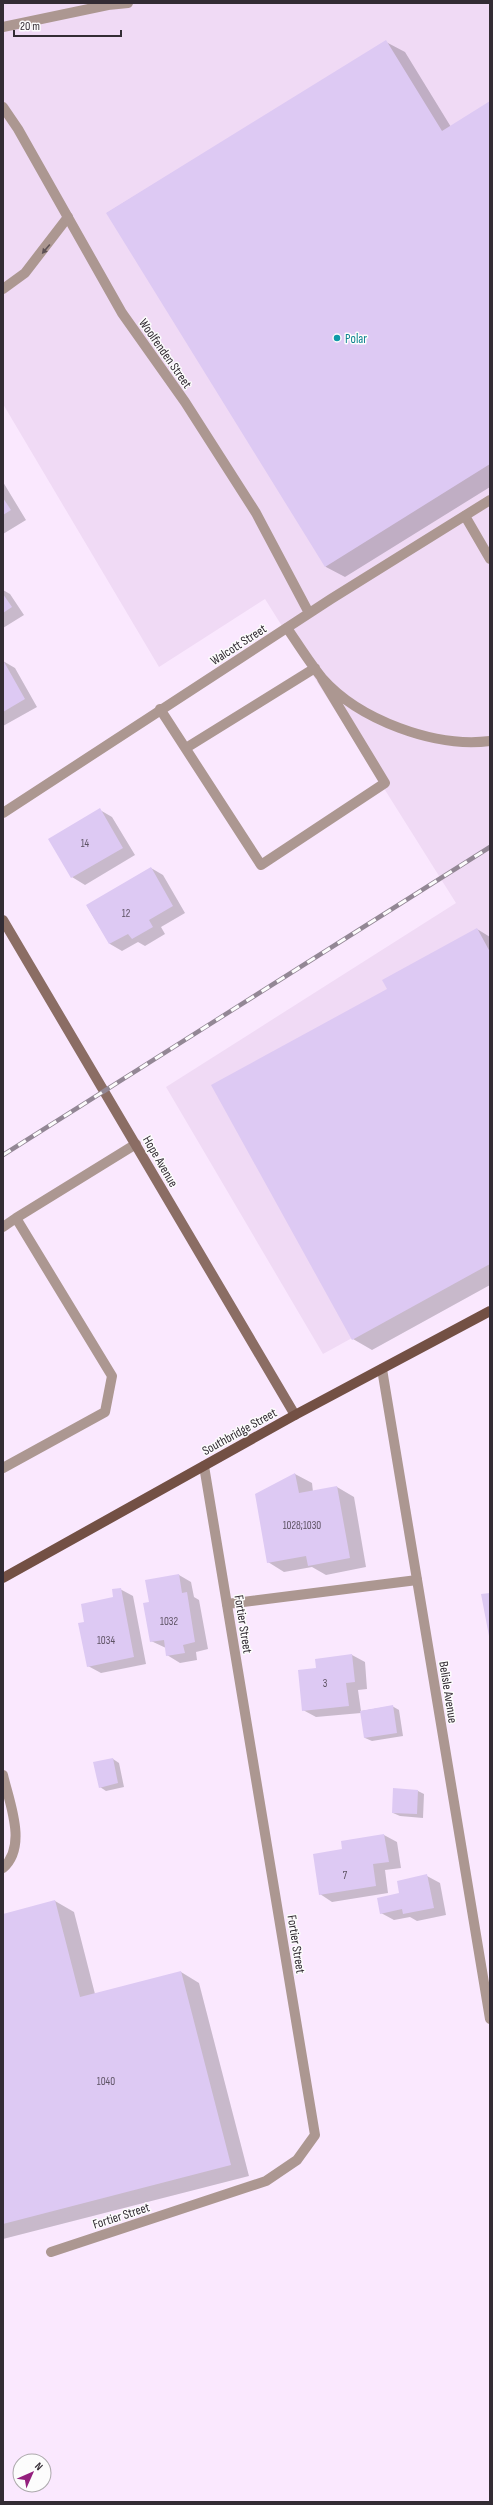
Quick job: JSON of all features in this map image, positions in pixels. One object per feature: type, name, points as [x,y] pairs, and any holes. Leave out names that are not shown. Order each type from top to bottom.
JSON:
[{"type":"main road","name":"Hope Avenue","points":[[3,920],[295,1415]]},
{"type":"main road","name":"Southbridge Street","points":[[3,1578],[295,1415],[490,1312]]},
{"type":"street","points":[[3,27],[108,5],[128,3]]},
{"type":"street","name":"Woolfenden Street","points":[[3,107],[18,128],[122,313],[185,402],[256,513],[309,613]]},
{"type":"street","points":[[3,289],[25,273],[68,217]]},
{"type":"street","name":"Walcott Street","points":[[3,813],[309,613],[490,500]]},
{"type":"street","points":[[465,516],[490,559]]},
{"type":"street","points":[[160,709],[261,865],[385,783],[322,679],[287,628]]},
{"type":"street","points":[[186,748],[315,668]]},
{"type":"street","points":[[322,679],[357,707],[403,730],[470,743],[490,741]]},
{"type":"street","points":[[3,1227],[136,1144]]},
{"type":"street","points":[[3,1468],[105,1412],[112,1376],[16,1218]]},
{"type":"street","name":"Belisle Avenue","points":[[382,1369],[490,2020]]},
{"type":"street","name":"Fortier Street","points":[[51,2252],[266,2181],[297,2160],[315,2135],[204,1466]]},
{"type":"street","points":[[227,1604],[417,1580]]},
{"type":"street","points":[[3,1775],[17,1840],[14,1852],[3,1868]]},
{"type":"shaded area","points":[[3,3],[490,3],[490,1262],[323,1354],[166,1087],[456,903],[265,599],[159,667],[3,404]]},
{"type":"building","name":"Polar","points":[[386,40],[442,131],[490,101],[490,464],[325,567],[106,213]]},
{"type":"building","points":[[3,498],[11,510],[3,515]]},
{"type":"building","points":[[3,594],[12,607],[3,613]]},
{"type":"building","points":[[3,660],[25,699],[3,712]]},
{"type":"building","points":[[100,808],[123,848],[71,878],[48,839]]},
{"type":"building","points":[[151,867],[173,906],[149,920],[153,927],[132,939],[128,934],[109,944],[86,905]]},
{"type":"building","points":[[477,928],[490,952],[490,1264],[352,1340],[211,1085],[387,989],[382,980]]},
{"type":"building","points":[[295,1473],[299,1493],[337,1486],[350,1558],[308,1566],[306,1556],[267,1563],[255,1494]]},
{"type":"building","points":[[179,1574],[182,1593],[187,1592],[195,1642],[183,1645],[185,1653],[166,1656],[164,1640],[150,1642],[143,1603],[149,1602],[145,1580]]},
{"type":"building","points":[[121,1588],[134,1657],[87,1667],[78,1623],[84,1622],[81,1604],[113,1597],[112,1589]]},
{"type":"building","points":[[490,1593],[490,1636],[489,1636],[481,1594]]},
{"type":"building","points":[[352,1654],[355,1682],[346,1683],[349,1706],[302,1711],[298,1670],[316,1668],[315,1659]]},
{"type":"building","points":[[393,1705],[397,1733],[364,1738],[360,1711]]},
{"type":"building","points":[[113,1758],[118,1783],[99,1788],[93,1762]]},
{"type":"building","points":[[393,1788],[418,1790],[417,1814],[392,1813]]},
{"type":"building","points":[[384,1834],[389,1862],[373,1864],[376,1886],[319,1895],[313,1854],[342,1849],[341,1841]]},
{"type":"building","points":[[427,1874],[434,1908],[403,1914],[402,1909],[380,1914],[377,1898],[399,1893],[397,1881]]},
{"type":"building","points":[[55,1900],[80,1997],[181,1971],[231,2165],[3,2224],[3,1914]]},
{"type":"railway","points":[[3,1155],[490,847]]},
{"type":"place","name":"Polar","points":[[337,338]]}]
